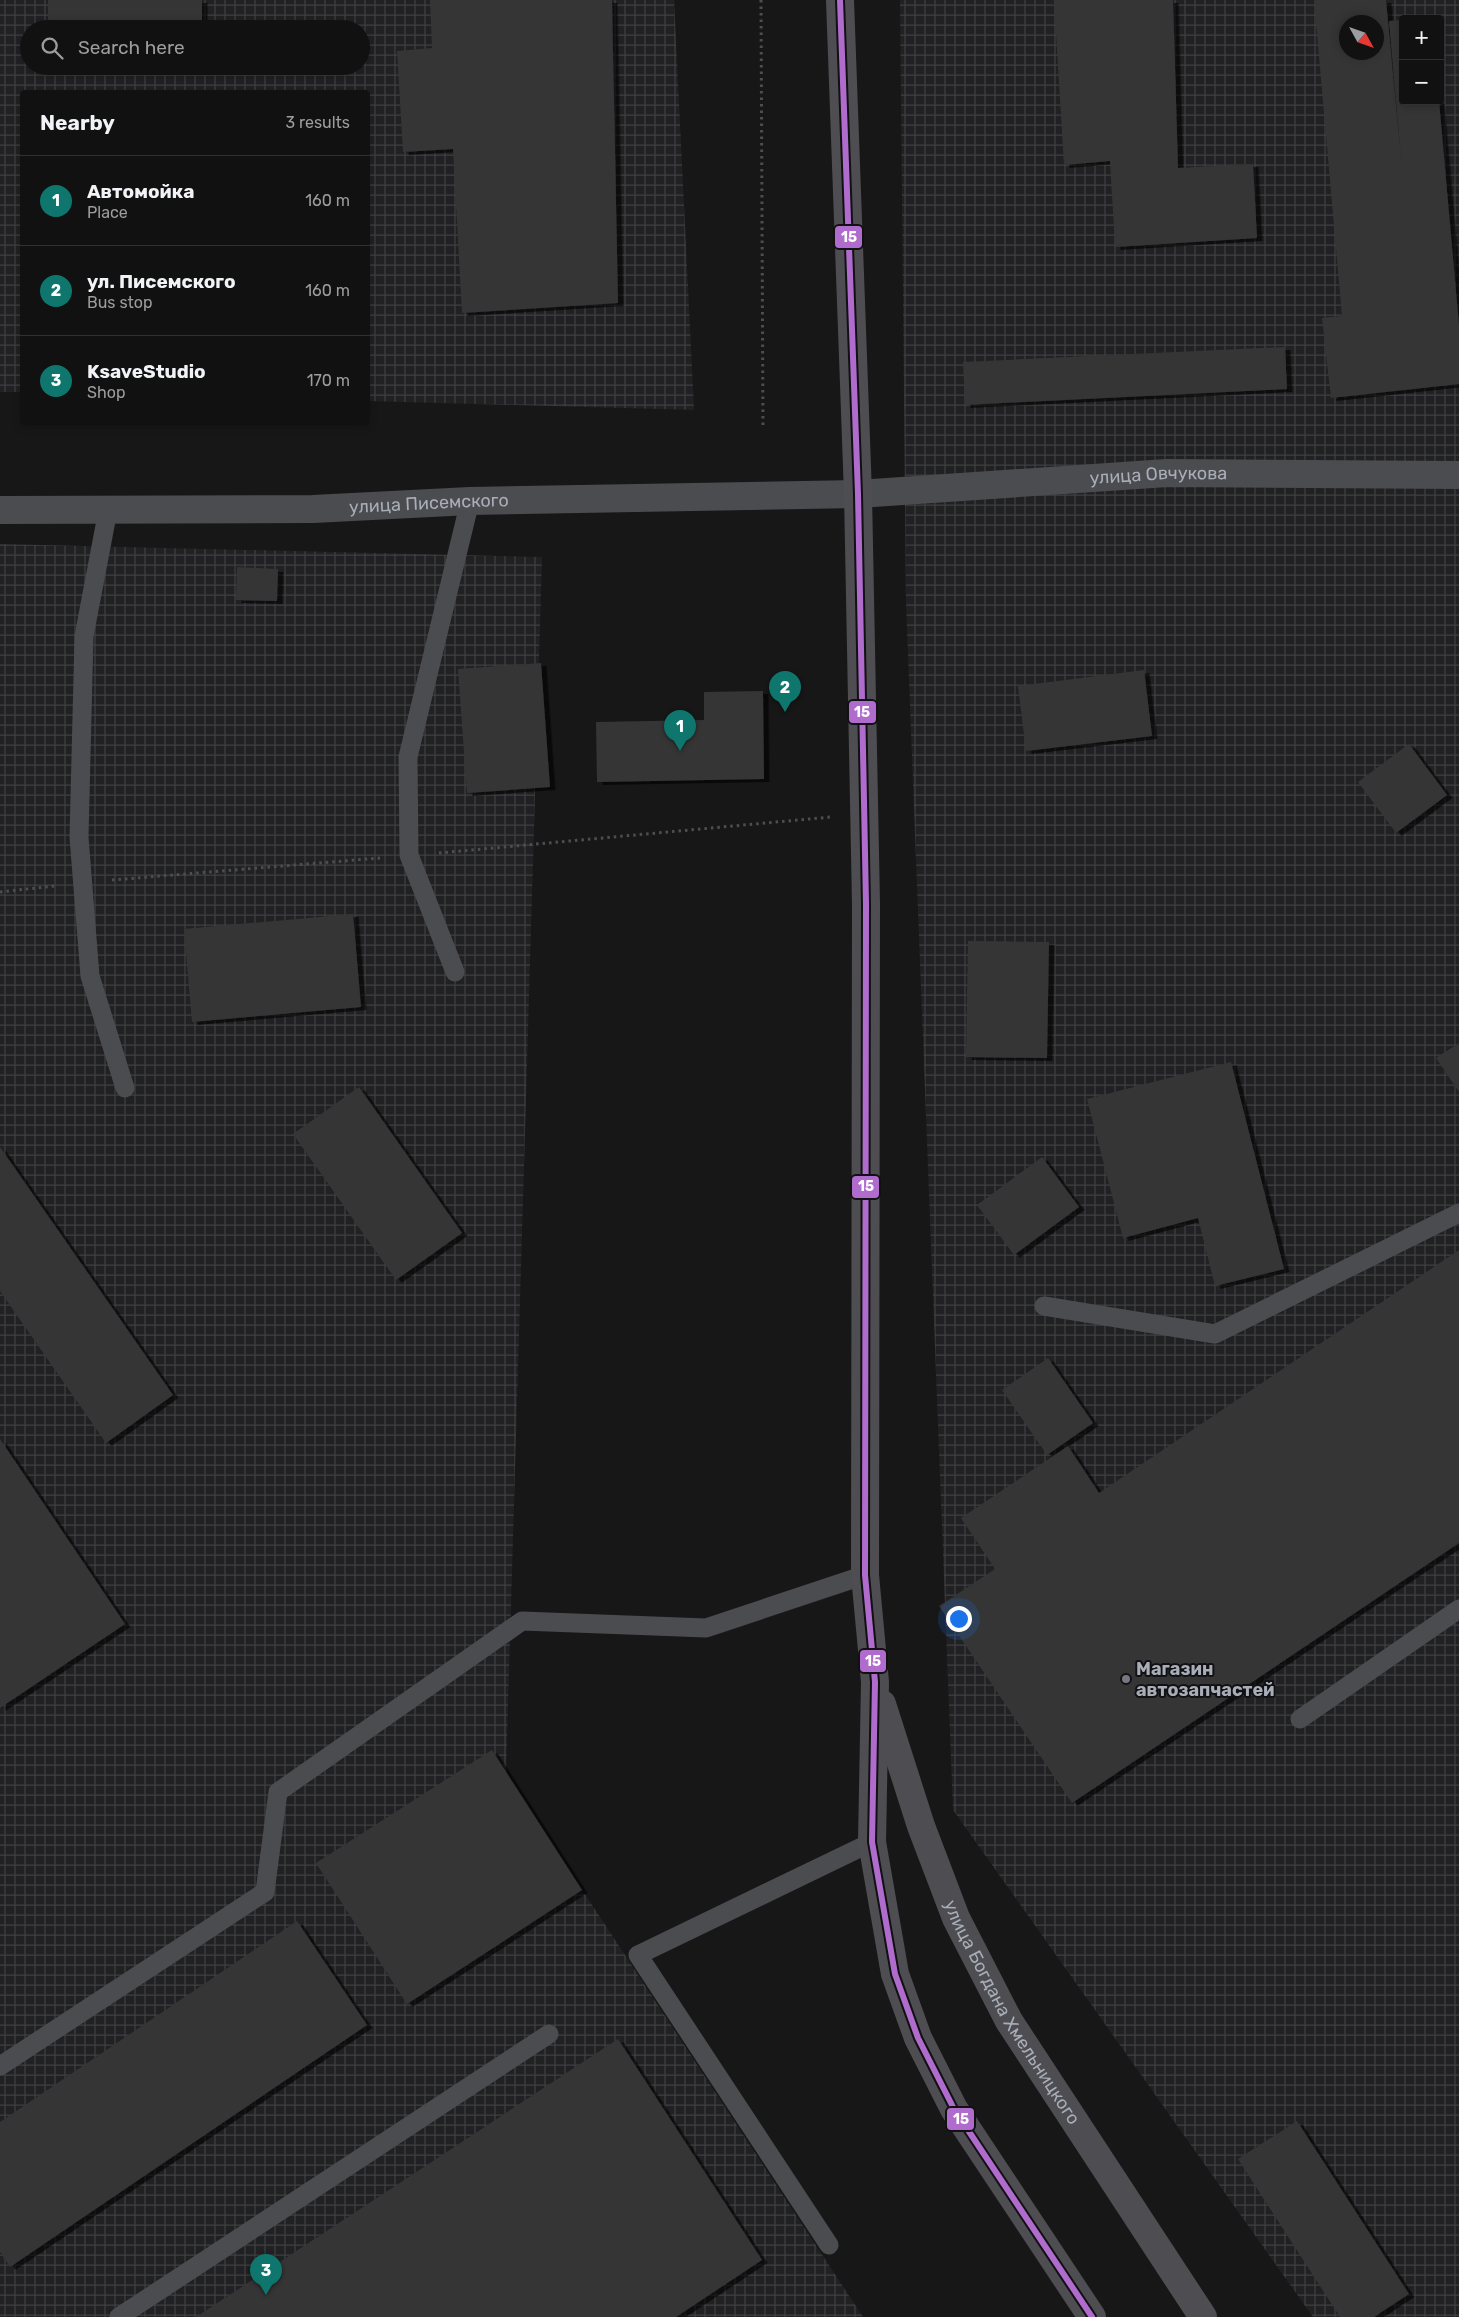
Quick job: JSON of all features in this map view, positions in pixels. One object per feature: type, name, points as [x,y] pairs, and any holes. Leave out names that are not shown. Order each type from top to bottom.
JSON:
[{"type":"highway","name":"улица Богдана Хмельницкого","points":[[840,0],[858,494],[866,904],[865,1575],[875,1682],[872,1842],[895,1974],[918,2038],[954,2108],[1092,2317]]},
{"type":"highway","name":"улица Богдана Хмельницкого","points":[[875,1682],[921,1826],[956,1918],[1009,2021],[1203,2317]]},
{"type":"street","name":"улица Овчукова","points":[[858,494],[1166,473],[1459,475]]},
{"type":"street","name":"улица Писемского","points":[[0,510],[313,509],[470,501],[858,494]]},
{"type":"lane","points":[[455,972],[409,855],[408,757],[470,501]]},
{"type":"lane","points":[[108,510],[84,636],[79,837],[90,976],[125,1088]]},
{"type":"lane","points":[[1044,1306],[1215,1334],[1459,1213]]},
{"type":"lane","points":[[0,2066],[264,1892],[278,1792],[522,1621],[706,1628],[865,1575]]},
{"type":"lane","points":[[1300,1719],[1459,1609]]},
{"type":"lane","points":[[829,2246],[638,1955],[872,1842]]},
{"type":"lane","points":[[119,2317],[549,2034]]},
{"type":"path","points":[[761,0],[763,429]]},
{"type":"shaded area","points":[[0,0],[674,0],[694,410],[370,401],[370,90],[20,90],[20,392],[0,392]]},
{"type":"shaded area","points":[[900,0],[1459,0],[1459,2317],[1313,2317],[953,1810],[906,603]]},
{"type":"shaded area","points":[[0,544],[542,557],[506,1774],[863,2317],[0,2317]]},
{"type":"building","points":[[48,0],[202,0],[202,20],[48,20]]},
{"type":"building","points":[[430,0],[612,0],[618,303],[462,313],[453,149],[403,152],[397,51],[432,48]]},
{"type":"building","points":[[1054,0],[1173,0],[1178,168],[1253,164],[1257,238],[1115,247],[1110,161],[1064,165]]},
{"type":"building","points":[[1314,0],[1386,0],[1402,169],[1389,21],[1399,20],[1399,105],[1439,105],[1459,325],[1459,384],[1331,398],[1322,318],[1342,316]]},
{"type":"building","points":[[1285,347],[1287,389],[965,405],[963,362]]},
{"type":"building","points":[[237,567],[278,569],[277,601],[236,600]]},
{"type":"building","points":[[541,663],[550,787],[467,793],[458,669]]},
{"type":"building","points":[[1144,670],[1152,736],[1026,751],[1018,686]]},
{"type":"building","points":[[763,691],[764,779],[597,782],[596,722],[704,720],[704,692]]},
{"type":"building","points":[[1409,744],[1447,795],[1396,833],[1358,782]]},
{"type":"building","points":[[353,914],[361,1007],[192,1022],[184,929]]},
{"type":"building","points":[[968,941],[1049,942],[1047,1058],[966,1057]]},
{"type":"building","points":[[1459,1043],[1459,1092],[1436,1058]]},
{"type":"building","points":[[1231,1062],[1284,1269],[1215,1286],[1198,1218],[1123,1238],[1087,1099]]},
{"type":"building","points":[[359,1087],[462,1233],[396,1280],[293,1134]]},
{"type":"building","points":[[0,1147],[173,1395],[106,1443],[0,1291]]},
{"type":"building","points":[[1042,1157],[1079,1207],[1014,1255],[977,1205]]},
{"type":"building","points":[[1459,1250],[1459,1543],[1072,1803],[939,1606],[995,1569],[961,1518],[1068,1446],[1099,1493]]},
{"type":"building","points":[[1048,1358],[1093,1423],[1047,1455],[1002,1390]]},
{"type":"building","points":[[0,1439],[125,1624],[0,1708]]},
{"type":"building","points":[[492,1750],[582,1890],[407,2004],[316,1863]]},
{"type":"building","points":[[297,1921],[367,2025],[10,2267],[0,2252],[0,2122]]},
{"type":"building","points":[[618,2039],[762,2260],[676,2317],[196,2317]]},
{"type":"building","points":[[1297,2121],[1409,2294],[1374,2317],[1340,2317],[1238,2159]]},
{"type":"transit line","name":"15","points":[[840,0],[858,494],[866,904],[865,1575],[875,1682],[872,1842],[895,1974],[918,2038],[954,2109],[1092,2317]]},
{"type":"place","name":"ул. Писемского","points":[[785,712]]},
{"type":"place","name":"Автомойка","points":[[680,751]]},
{"type":"place","name":"Магазин автозапчастей","points":[[1126,1679]]},
{"type":"place","name":"KsaveStudio","points":[[266,2295]]}]
